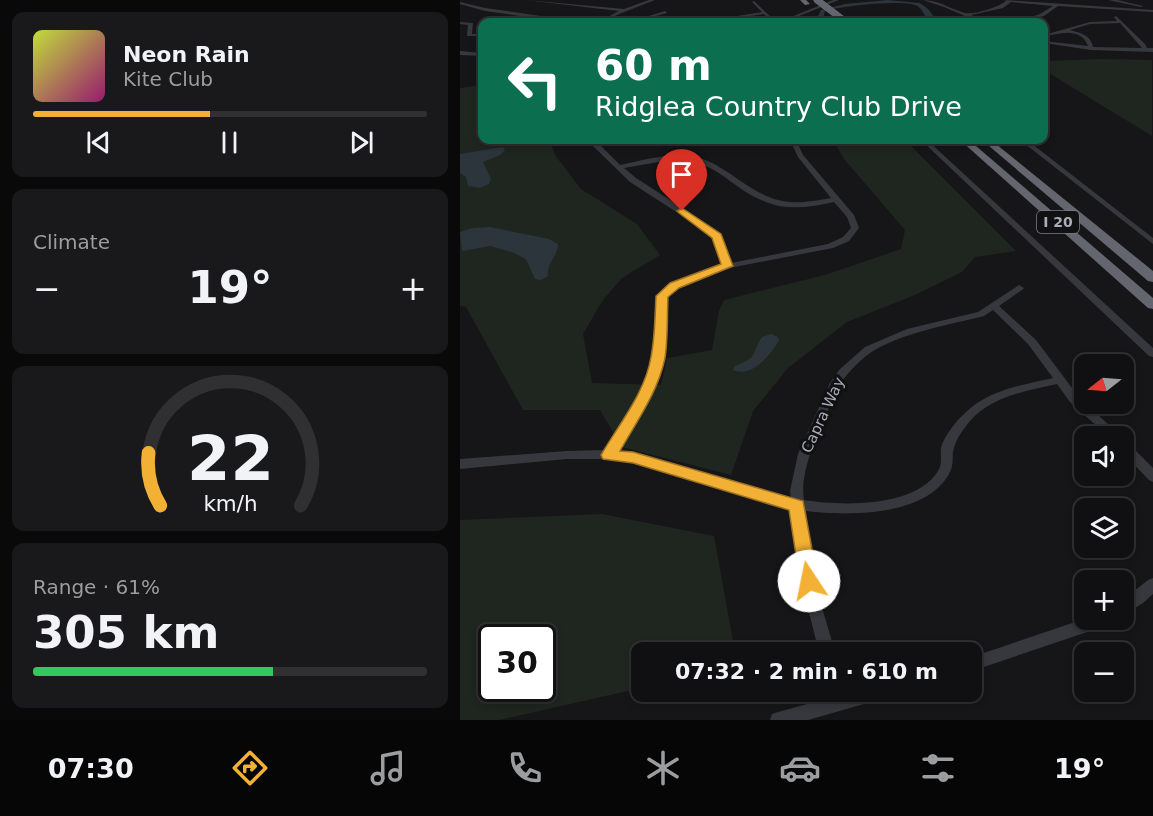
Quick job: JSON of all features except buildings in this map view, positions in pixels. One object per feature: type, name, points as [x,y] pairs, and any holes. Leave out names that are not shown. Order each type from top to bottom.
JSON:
[{"type":"highway","points":[[817,0],[841,18]]},
{"type":"highway","points":[[805,2],[823,18]]},
{"type":"highway","name":"I 20","points":[[969,144],[1153,305]]},
{"type":"highway","name":"I 20","points":[[991,144],[1153,278]]},
{"type":"highway","points":[[1088,225],[1102,230],[1153,272]]},
{"type":"street","points":[[527,0],[624,10]]},
{"type":"street","points":[[607,18],[653,0]]},
{"type":"street","points":[[795,18],[837,0]]},
{"type":"street","points":[[925,0],[972,18]]},
{"type":"street","points":[[965,15],[1001,7],[1009,0],[1110,10],[1153,10]]},
{"type":"street","points":[[1110,0],[1153,10]]},
{"type":"street","points":[[754,2],[770,18]]},
{"type":"street","points":[[939,4],[951,2]]},
{"type":"street","points":[[460,3],[541,18]]},
{"type":"street","points":[[1031,18],[1042,15],[1056,6]]},
{"type":"street","points":[[1110,10],[1145,50]]},
{"type":"street","points":[[645,18],[665,12]]},
{"type":"street","points":[[730,18],[764,13]]},
{"type":"street","points":[[1048,35],[1093,22],[1121,22]]},
{"type":"street","points":[[460,23],[472,24],[469,35],[478,35]]},
{"type":"street","points":[[1068,31],[1082,35],[1090,42],[1091,48]]},
{"type":"street","points":[[1048,43],[1091,48],[1153,50]]},
{"type":"street","points":[[461,54],[478,55]]},
{"type":"street","points":[[596,144],[619,168],[654,194],[712,231],[721,242],[727,266]]},
{"type":"street","points":[[609,455],[646,393],[654,372],[658,356],[662,296],[674,286],[727,266],[819,249],[846,239],[855,228],[855,224],[836,199],[800,156],[795,144]]},
{"type":"street","points":[[928,144],[1153,354]]},
{"type":"street","points":[[1028,144],[1153,242]]},
{"type":"street","points":[[619,168],[662,159],[691,159],[718,168],[756,194],[780,204],[800,205],[836,199]]},
{"type":"street","name":"Capra Way","points":[[824,642],[812,597],[796,491],[804,454],[832,389],[843,372],[869,349],[886,340],[911,332],[974,316],[994,306],[1019,288]]},
{"type":"street","points":[[994,306],[1032,342],[1074,399],[1104,426]]},
{"type":"street","points":[[460,464],[583,453],[609,455],[633,458],[797,505],[850,509],[870,508],[913,497],[941,477],[947,468],[949,458],[947,449],[959,424],[984,401],[1003,393],[1058,380]]},
{"type":"street","points":[[1134,457],[1153,477]]},
{"type":"street","points":[[1134,601],[1153,584]]},
{"type":"street","points":[[982,661],[1074,630]]},
{"type":"street","points":[[778,720],[826,702]]},
{"type":"shaded area","points":[[888,0],[920,3],[935,18],[927,18],[922,10],[915,5],[884,3],[833,9],[825,11],[823,18],[817,18],[821,10],[845,4]]},
{"type":"shaded area","points":[[1152,60],[1152,136],[1048,72],[1048,61]]},
{"type":"shaded area","points":[[478,86],[478,144],[551,144],[555,155],[581,189],[637,224],[660,255],[622,278],[603,300],[583,334],[592,383],[661,385],[667,358],[712,350],[719,311],[724,300],[825,275],[901,249],[905,230],[844,159],[835,144],[909,144],[1016,251],[975,257],[962,272],[915,295],[847,322],[788,368],[753,411],[731,475],[622,447],[600,410],[523,410],[466,307],[460,306],[460,88]]},
{"type":"shaded area","points":[[503,147],[505,150],[500,155],[483,162],[491,179],[489,184],[480,188],[468,186],[466,177],[460,173],[460,154]]},
{"type":"shaded area","points":[[490,227],[549,239],[558,244],[548,276],[541,280],[535,279],[526,259],[512,252],[490,246],[462,251],[460,232],[472,228]]},
{"type":"shaded area","points":[[771,334],[779,340],[760,364],[747,371],[733,370],[735,366],[751,357],[762,337]]},
{"type":"shaded area","points":[[602,514],[714,536],[733,642],[631,642],[631,690],[499,720],[460,720],[460,520]]},
{"type":"route","points":[[682,211],[705,225],[717,236],[721,242],[727,266],[703,273],[674,286],[662,296],[658,356],[654,372],[646,393],[609,455],[633,458],[797,505],[809,581]]}]
